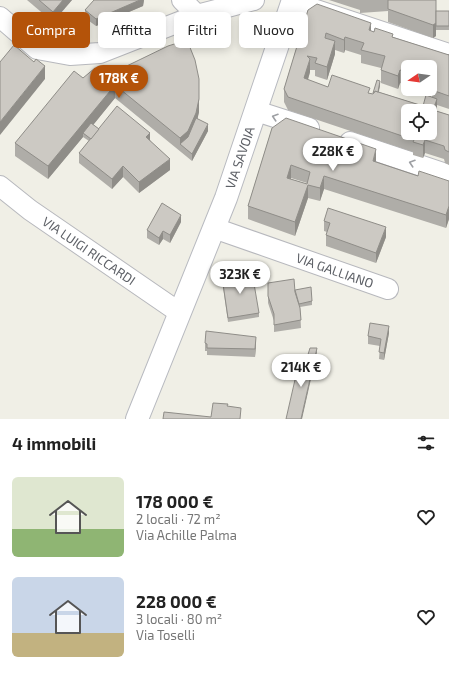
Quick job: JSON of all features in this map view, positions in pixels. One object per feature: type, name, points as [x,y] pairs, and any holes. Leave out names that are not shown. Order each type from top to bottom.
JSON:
[{"type":"main road","name":"VIA SAVOIA","points":[[137,419],[214,228],[256,111],[293,1]]},
{"type":"street","points":[[182,0],[194,12]]},
{"type":"street","points":[[208,12],[254,0]]},
{"type":"street","points":[[293,1],[449,54]]},
{"type":"street","points":[[0,17],[37,49],[70,55],[100,53],[174,24]]},
{"type":"street","points":[[256,111],[449,175]]},
{"type":"street","name":"VIA LUIGI RICCARDI","points":[[0,186],[30,210],[180,313]]},
{"type":"street","name":"VIA GALLIANO","points":[[214,228],[388,289]]},
{"type":"building","points":[[39,0],[63,0],[53,12]]},
{"type":"building","points":[[94,0],[140,0],[112,12],[98,12],[98,18],[96,19],[90,14],[90,12],[85,10]]},
{"type":"building","points":[[388,0],[436,0],[436,23],[433,25],[388,9]]},
{"type":"building","points":[[317,4],[371,23],[369,30],[374,32],[375,28],[393,34],[392,37],[449,55],[449,96],[437,92],[437,60],[401,60],[401,70],[398,76],[381,70],[385,56],[361,50],[364,43],[345,37],[344,40],[326,33],[325,38],[335,41],[327,67],[315,63],[317,58],[307,56],[310,59],[304,78],[328,87],[332,75],[370,88],[368,93],[373,94],[375,91],[417,104],[401,104],[401,136],[288,97],[284,89],[296,48],[308,48],[307,12]]},
{"type":"building","points":[[436,11],[449,11],[449,26],[436,26]]},
{"type":"building","points":[[174,44],[174,48],[190,48],[195,60],[199,79],[199,99],[196,113],[188,131],[180,138],[115,85],[48,166],[15,143],[74,71],[83,78],[95,68],[104,77]]},
{"type":"building","points":[[12,47],[18,48],[34,62],[36,59],[45,66],[0,122],[0,62]]},
{"type":"building","points":[[377,80],[380,81],[378,92],[375,91],[373,93]]},
{"type":"building","points":[[426,96],[437,99],[435,104],[424,104]]},
{"type":"building","points":[[117,106],[150,133],[146,137],[170,159],[139,182],[123,166],[112,179],[79,153]]},
{"type":"building","points":[[437,111],[449,115],[449,152],[445,150],[444,146],[425,140],[437,140]]},
{"type":"building","points":[[196,118],[208,124],[192,154],[180,144],[188,137]]},
{"type":"building","points":[[286,118],[376,149],[373,161],[418,176],[419,171],[449,181],[449,206],[446,215],[324,176],[320,188],[308,185],[295,222],[248,206],[272,128]],"holes":[[[291,165],[310,172],[307,184],[287,178]]]},
{"type":"building","points":[[91,123],[99,129],[91,139],[83,133]]},
{"type":"building","points":[[414,140],[425,140],[423,145],[413,142]]},
{"type":"building","points":[[162,203],[181,215],[170,235],[163,231],[159,238],[147,230]]},
{"type":"building","points":[[328,208],[386,227],[376,253],[326,235],[330,223],[324,221]]},
{"type":"building","points":[[252,272],[259,313],[228,318],[222,277]]},
{"type":"building","points":[[294,279],[295,292],[300,308],[301,320],[274,325],[274,314],[268,296],[268,283]]},
{"type":"building","points":[[311,287],[312,301],[299,304],[295,290]]},
{"type":"building","points":[[370,323],[389,326],[384,353],[379,352],[381,339],[368,336]]},
{"type":"building","points":[[206,331],[256,337],[255,349],[207,348],[207,344],[205,343]]},
{"type":"building","points":[[310,348],[317,348],[301,419],[286,419],[297,371],[303,371]]},
{"type":"building","points":[[213,403],[228,404],[227,406],[241,408],[240,419],[163,419],[164,412],[211,417]]}]
